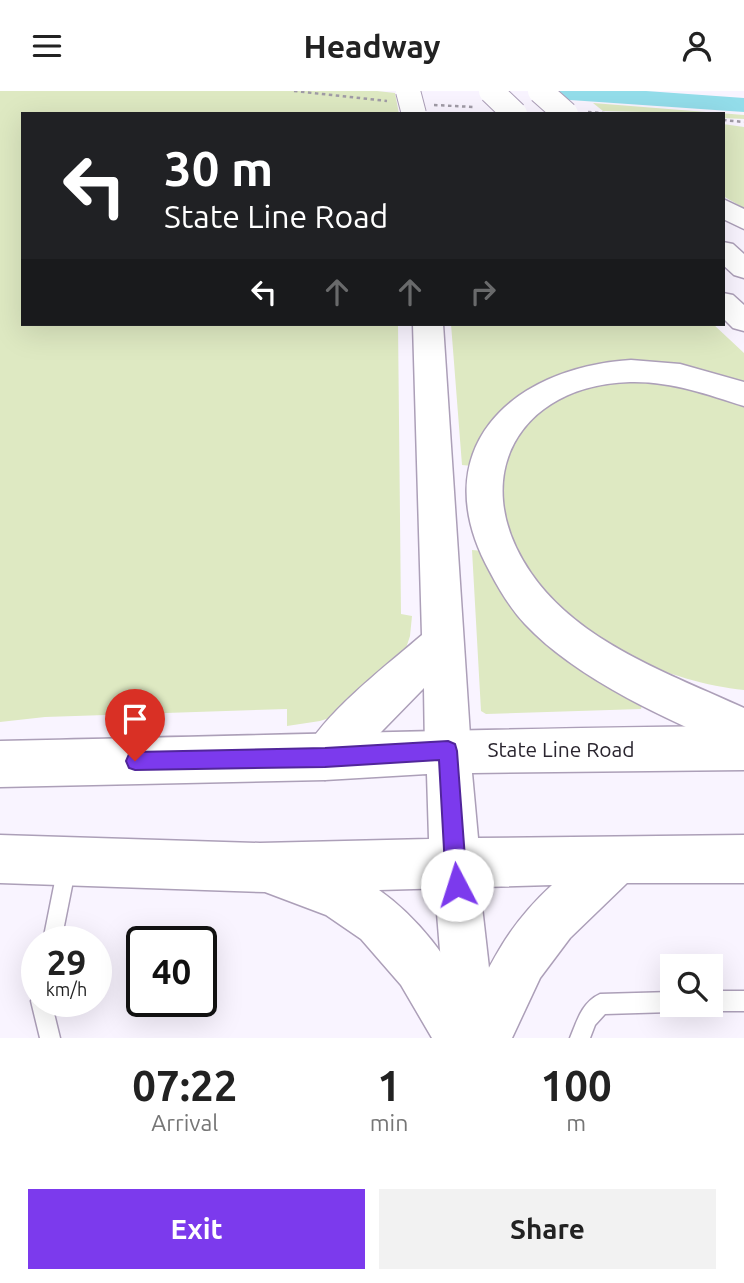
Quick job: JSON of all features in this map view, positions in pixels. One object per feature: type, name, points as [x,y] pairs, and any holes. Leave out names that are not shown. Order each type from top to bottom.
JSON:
[{"type":"main road","points":[[540,91],[571,112]]},
{"type":"main road","points":[[488,99],[511,112]]},
{"type":"main road","points":[[725,208],[744,221]]},
{"type":"main road","points":[[725,252],[744,269]]},
{"type":"main road","points":[[725,304],[744,321]]},
{"type":"main road","points":[[428,326],[455,863]]},
{"type":"main road","points":[[744,394],[694,378],[656,372],[614,372],[561,386],[519,410],[502,431],[489,456],[484,474],[483,497],[485,519],[505,566],[519,588],[543,615],[620,670],[744,730]]},
{"type":"main road","points":[[325,757],[362,715],[378,705],[442,644]]},
{"type":"main road","name":"State Line Road","points":[[0,764],[325,757],[448,751],[744,748]]},
{"type":"main road","points":[[0,859],[260,868],[617,859],[744,859]]},
{"type":"main road","points":[[483,1038],[521,959],[552,920],[617,859]]},
{"type":"main road","points":[[260,868],[360,907],[398,937],[430,979],[462,1038]]},
{"type":"street","points":[[455,863],[472,1038]]},
{"type":"lane","points":[[55,926],[68,862]]},
{"type":"lane","points":[[723,1001],[744,1000]]},
{"type":"lane","points":[[580,1038],[588,1018],[600,1004],[660,1002]]},
{"type":"lane","points":[[45,1017],[50,1038]]},
{"type":"path","points":[[294,91],[413,103],[488,99]]},
{"type":"path","points":[[725,120],[744,122]]},
{"type":"green space","points":[[0,91],[395,93],[399,112],[21,112],[21,326],[398,326],[401,614],[412,616],[410,636],[403,657],[348,712],[320,721],[287,726],[287,709],[45,717],[0,722]]},
{"type":"green space","points":[[593,103],[706,112],[643,112],[603,111]]},
{"type":"green space","points":[[725,113],[744,115],[744,119],[725,118]]},
{"type":"green space","points":[[725,124],[744,127],[744,208],[725,197]]},
{"type":"green space","points":[[451,326],[715,326],[744,353],[744,389],[588,369],[472,466],[462,465]]},
{"type":"green space","points":[[645,381],[696,389],[744,405],[744,690],[716,686],[656,668],[598,640],[572,622],[549,601],[531,579],[502,522],[502,468],[514,440],[536,414],[562,396],[585,388]]},
{"type":"green space","points":[[472,550],[483,551],[645,696],[641,709],[486,714],[481,711]]},
{"type":"waterway","points":[[541,91],[744,105]]},
{"type":"route","points":[[135,761],[448,751],[457,885]]}]
